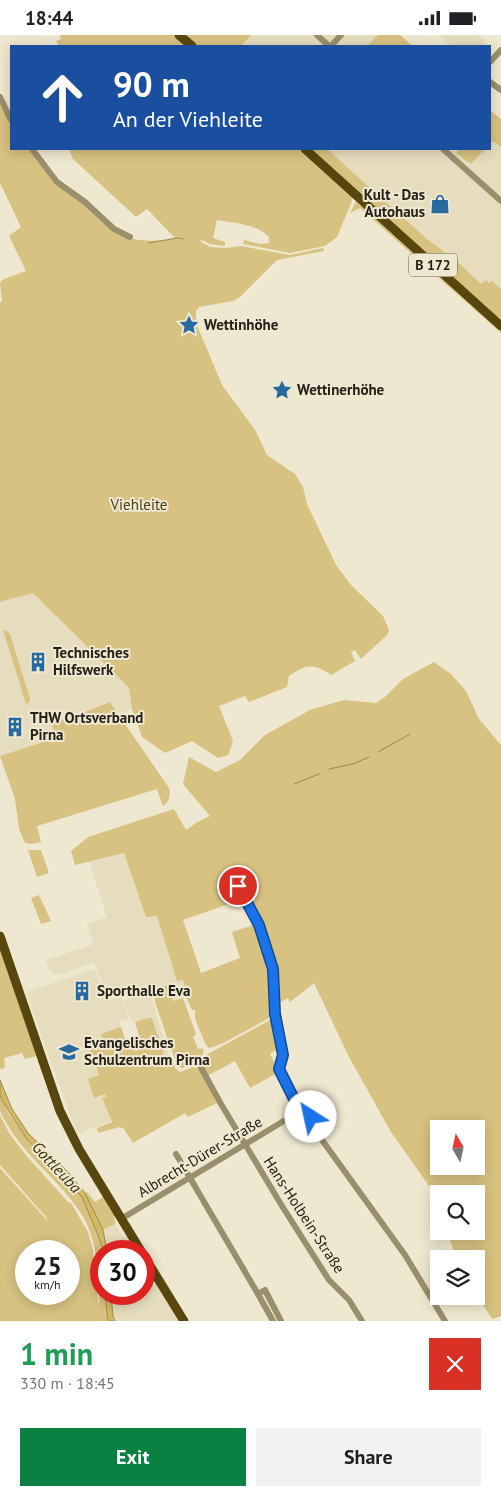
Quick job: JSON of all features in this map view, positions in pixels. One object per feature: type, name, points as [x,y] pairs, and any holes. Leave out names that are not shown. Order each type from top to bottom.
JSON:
[{"type":"main road","points":[[179,35],[191,45]]},
{"type":"main road","name":"B 172","points":[[306,150],[501,326]]},
{"type":"main road","points":[[0,936],[60,1111],[79,1149],[134,1240]]},
{"type":"main road","points":[[155,1274],[184,1321]]},
{"type":"street","points":[[317,35],[329,45]]},
{"type":"street","points":[[331,45],[341,35]]},
{"type":"street","points":[[491,61],[501,50]]},
{"type":"street","points":[[0,97],[10,118]]},
{"type":"street","points":[[33,150],[57,182],[86,201],[114,229],[130,237]]},
{"type":"street","points":[[444,150],[501,201]]},
{"type":"street","points":[[238,886],[259,925],[273,969],[275,1014],[283,1055],[279,1069],[294,1099]]},
{"type":"street","name":"Hans-Holbein-Straße","points":[[199,1064],[245,1145],[329,1280],[349,1300],[362,1321]]},
{"type":"street","points":[[294,1099],[290,1106],[292,1117],[301,1124],[309,1122]]},
{"type":"street","points":[[294,1099],[304,1100],[309,1106],[312,1113],[309,1122]]},
{"type":"street","name":"Albrecht-Dürer-Straße","points":[[121,1219],[292,1117]]},
{"type":"street","points":[[309,1122],[406,1255],[444,1321]]},
{"type":"street","points":[[176,1154],[273,1321]]},
{"type":"street","points":[[258,1294],[265,1290],[281,1321]]},
{"type":"shaded area","points":[[251,35],[378,35],[368,45],[242,45]]},
{"type":"shaded area","points":[[439,35],[477,35],[489,45],[450,45]]},
{"type":"shaded area","points":[[493,140],[501,147],[501,289],[492,281],[481,285],[461,265],[426,238],[328,150],[459,150],[457,152],[471,164],[484,150],[491,150]]},
{"type":"shaded area","points":[[33,593],[129,688],[132,709],[119,714],[109,702],[52,723],[56,738],[0,756],[0,602]]},
{"type":"shaded area","points":[[124,853],[146,917],[157,916],[177,981],[183,980],[189,996],[173,1001],[168,986],[154,991],[153,984],[150,984],[108,998],[94,962],[58,975],[50,972],[46,960],[94,944],[87,924],[107,917],[89,862]]},
{"type":"shaded area","name":"Evangelisches Schulzentrum Pirna","points":[[95,969],[107,1001],[121,996],[129,1019],[119,1022],[125,1038],[91,1050],[106,1097],[102,1099],[111,1121],[77,1134],[26,992]]},
{"type":"shaded area","points":[[148,988],[170,1057],[165,1059],[152,1019],[131,1022],[124,1000]]},
{"type":"shaded area","points":[[115,1224],[123,1237],[127,1235],[130,1240],[105,1240],[103,1230]]},
{"type":"shaded area","points":[[155,1281],[179,1321],[115,1321],[112,1305],[155,1305]]},
{"type":"green space","points":[[60,35],[174,35],[185,45],[58,45],[56,41],[61,39]]},
{"type":"green space","points":[[184,35],[251,35],[242,45],[195,45]]},
{"type":"green space","points":[[378,35],[400,35],[412,45],[368,45]]},
{"type":"green space","name":"Viehleite","points":[[0,99],[10,120],[10,150],[31,150],[56,183],[129,238],[152,241],[175,238],[147,209],[136,217],[73,159],[69,150],[300,150],[353,196],[337,237],[325,246],[290,253],[243,244],[244,240],[260,244],[269,243],[269,237],[252,227],[217,220],[213,238],[225,242],[225,246],[200,241],[210,247],[241,246],[290,255],[323,248],[324,251],[277,260],[240,297],[233,301],[199,307],[196,311],[196,323],[222,385],[255,430],[267,455],[295,474],[303,487],[307,504],[336,565],[351,585],[383,616],[389,630],[387,635],[361,659],[355,650],[351,652],[355,661],[331,675],[320,668],[305,667],[289,676],[287,687],[249,702],[245,696],[219,706],[233,741],[228,755],[218,758],[192,741],[165,753],[142,737],[132,709],[129,688],[33,593],[0,602],[0,302],[2,302],[0,283],[2,280],[26,271],[9,236],[21,227],[0,183]]},
{"type":"green space","points":[[491,111],[501,119],[501,147],[493,141],[491,143]]},
{"type":"green space","points":[[311,150],[328,150],[426,238],[461,265],[481,284],[486,280],[489,283],[492,281],[501,289],[501,321]]},
{"type":"green space","points":[[459,150],[484,150],[471,164],[456,153]]},
{"type":"green space","points":[[356,201],[501,329],[501,333],[360,208],[350,213]]},
{"type":"green space","points":[[3,630],[10,634],[30,699],[26,704]]},
{"type":"green space","points":[[434,662],[451,674],[466,691],[479,719],[501,745],[501,1316],[492,1319],[483,1305],[485,1305],[485,1250],[454,1250],[450,1240],[485,1240],[485,1185],[430,1185],[430,1187],[391,1132],[349,1057],[314,983],[290,1002],[288,998],[279,1003],[279,1010],[277,1011],[275,974],[267,941],[238,883],[243,899],[183,920],[201,973],[240,958],[232,932],[257,924],[270,969],[275,1006],[273,1014],[268,1018],[244,1032],[209,1048],[195,1019],[195,1010],[192,1010],[186,997],[188,996],[183,980],[177,981],[157,916],[146,917],[124,853],[75,865],[71,851],[88,837],[174,809],[186,830],[210,816],[183,784],[189,757],[216,772],[240,760],[265,735],[310,710],[344,700],[376,703],[403,679]]},
{"type":"green space","points":[[110,702],[169,788],[170,796],[168,800],[163,806],[157,789],[37,826],[41,842],[25,843],[19,829],[15,799],[0,756],[56,738],[52,724]]},
{"type":"green space","points":[[28,850],[41,850],[49,873],[37,877]]},
{"type":"green space","points":[[39,895],[51,921],[41,924],[31,898]]},
{"type":"green space","points":[[0,948],[37,1056],[25,1059],[22,1053],[4,1058],[5,1068],[0,1069]]},
{"type":"green space","points":[[168,985],[173,1001],[183,998],[196,1034],[193,1037],[198,1049],[202,1048],[204,1051],[199,1063],[182,1068],[177,1066],[155,1002],[154,991]]},
{"type":"green space","points":[[152,1018],[166,1061],[173,1060],[175,1068],[180,1072],[193,1067],[199,1069],[217,1103],[188,1117],[185,1113],[133,1143],[124,1129],[120,1127],[98,1133],[97,1128],[112,1122],[102,1098],[106,1097],[105,1094],[94,1098],[88,1079],[99,1075],[90,1050],[104,1045],[101,1034],[121,1027],[126,1041],[131,1040],[135,1051],[143,1049],[135,1022]]},
{"type":"green space","points":[[272,1019],[280,1047],[270,1054],[279,1072],[250,1088],[235,1061],[207,1076],[203,1067],[206,1055]]},
{"type":"green space","points":[[0,1095],[9,1113],[26,1138],[82,1197],[100,1240],[92,1240],[87,1225],[74,1203],[24,1148],[7,1124],[0,1110]]},
{"type":"green space","points":[[301,1100],[308,1107],[310,1116],[304,1122],[294,1116],[292,1105]]},
{"type":"green space","points":[[0,1115],[9,1133],[25,1154],[68,1202],[71,1203],[88,1232],[90,1240],[90,1305],[106,1305],[108,1321],[0,1321],[0,1168],[47,1220],[47,1218],[0,1165]]},
{"type":"green space","points":[[87,1192],[95,1202],[103,1197],[112,1212],[114,1212],[115,1224],[103,1230],[85,1193]]},
{"type":"water","name":"Gottleuba","points":[[0,1080],[12,1109],[28,1133],[67,1171],[85,1193],[103,1230],[105,1240],[100,1240],[82,1197],[26,1138],[0,1095]]},
{"type":"water","points":[[106,1305],[112,1305],[115,1321],[108,1321]]},
{"type":"waterway","points":[[149,243],[177,238],[183,239]]},
{"type":"waterway","points":[[378,752],[410,734]]},
{"type":"waterway","points":[[329,769],[353,764],[369,757]]},
{"type":"waterway","points":[[294,784],[319,774]]},
{"type":"place","name":"Kult - Das Autohaus","points":[[440,204]]},
{"type":"place","name":"Wettinhöhe","points":[[189,325]]},
{"type":"place","name":"Wettinerhöhe","points":[[282,390]]},
{"type":"place","name":"Technisches Hilfswerk","points":[[38,662]]},
{"type":"place","name":"THW Ortsverband Pirna","points":[[15,727]]},
{"type":"place","name":"Sporthalle Eva","points":[[82,991]]},
{"type":"place","name":"Evangelisches Schulzentrum Pirna","points":[[69,1052]]},
{"type":"route","points":[[238,886],[259,925],[273,969],[275,1014],[283,1055],[279,1069],[294,1099],[304,1100],[309,1106],[312,1113],[311,1117]]}]
